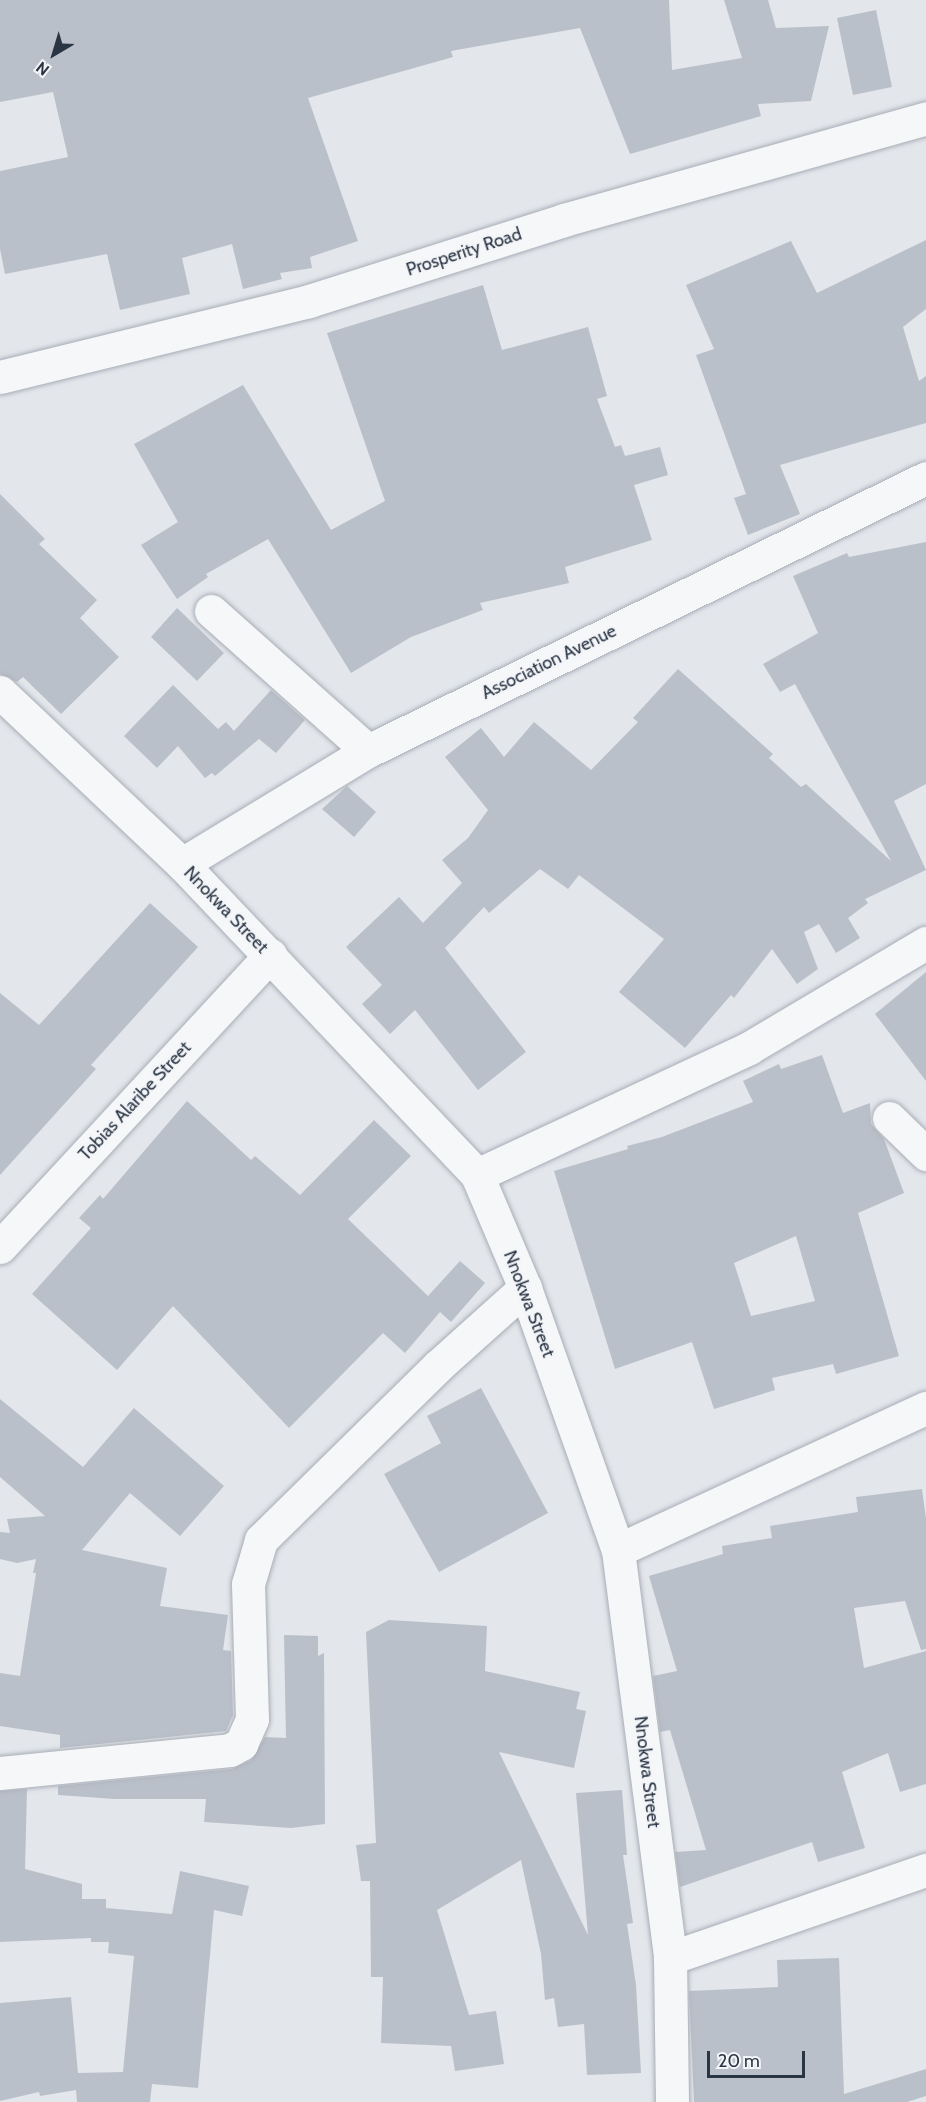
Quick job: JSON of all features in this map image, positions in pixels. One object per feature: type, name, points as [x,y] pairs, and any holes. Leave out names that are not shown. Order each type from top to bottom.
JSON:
[{"type":"street","name":"Prosperity Road","points":[[0,377],[309,301],[564,220],[926,118]]},
{"type":"street","name":"Association Avenue","points":[[182,864],[368,751],[926,478]]},
{"type":"street","points":[[211,611],[368,751]]},
{"type":"street","name":"Nnokwa Street","points":[[0,692],[182,864],[477,1175],[525,1288],[618,1550],[670,1958],[672,2102]]},
{"type":"street","points":[[477,1175],[749,1048],[926,943]]},
{"type":"street","name":"Tobias Alaribe Street","points":[[1,1245],[270,955]]},
{"type":"street","points":[[889,1118],[926,1154]]},
{"type":"street","points":[[0,1773],[230,1750],[241,1744],[252,1719],[248,1584],[261,1540],[438,1366],[525,1288]]},
{"type":"street","points":[[618,1550],[926,1408]]},
{"type":"street","points":[[670,1958],[926,1870]]},
{"type":"building","points":[[0,0],[669,0],[672,70],[742,58],[724,0],[768,0],[776,28],[829,26],[811,101],[758,104],[761,116],[630,154],[580,28],[451,51],[453,57],[308,98],[358,241],[310,257],[312,268],[280,273],[282,279],[243,289],[232,244],[182,258],[190,294],[120,310],[107,254],[5,274],[0,249],[0,171],[68,157],[53,92],[0,102]]},
{"type":"building","points":[[876,10],[892,87],[853,95],[837,18]]},
{"type":"building","points":[[926,240],[926,309],[903,327],[919,381],[926,376],[926,423],[780,465],[800,514],[748,535],[734,498],[746,494],[696,355],[714,349],[686,285],[791,241],[817,293]]},
{"type":"building","points":[[483,285],[502,350],[588,327],[607,396],[597,399],[615,447],[621,445],[625,456],[660,447],[668,475],[634,485],[652,540],[565,567],[569,583],[480,603],[483,610],[411,637],[351,673],[268,539],[206,574],[208,577],[177,599],[141,545],[178,522],[134,444],[243,385],[331,530],[385,501],[327,333]]},
{"type":"building","points":[[0,494],[45,539],[39,544],[97,600],[80,618],[119,657],[61,714],[23,677],[17,682],[0,674]]},
{"type":"building","points":[[926,542],[926,784],[894,801],[926,870],[865,899],[868,903],[848,918],[860,938],[836,953],[819,924],[804,932],[818,969],[797,984],[772,949],[734,998],[731,995],[685,1048],[619,992],[664,939],[579,875],[568,889],[540,869],[489,913],[484,907],[445,948],[526,1052],[478,1090],[415,1010],[390,1034],[362,1004],[382,985],[346,947],[399,897],[423,923],[462,883],[442,860],[468,838],[488,810],[445,757],[481,728],[504,757],[534,722],[591,770],[638,722],[633,718],[678,669],[773,754],[769,758],[801,787],[806,784],[891,861],[795,684],[780,692],[763,664],[818,633],[793,576],[847,553],[849,557]]},
{"type":"building","points":[[177,608],[224,653],[197,681],[151,637]]},
{"type":"building","points":[[173,685],[218,729],[226,722],[234,731],[271,690],[305,720],[276,753],[259,739],[215,776],[212,773],[205,778],[178,746],[157,768],[124,736]]},
{"type":"building","points":[[347,786],[376,812],[354,837],[322,809]]},
{"type":"building","points":[[150,903],[198,947],[91,1065],[96,1069],[0,1175],[0,993],[39,1025]]},
{"type":"building","points":[[926,972],[926,1081],[875,1014]]},
{"type":"building","points":[[822,1055],[843,1113],[870,1103],[871,1124],[884,1139],[904,1193],[858,1213],[899,1356],[836,1374],[833,1364],[772,1378],[775,1390],[714,1409],[692,1342],[615,1369],[554,1171],[628,1149],[627,1146],[662,1137],[753,1102],[743,1081],[779,1064],[781,1069]],"holes":[[[796,1236],[815,1301],[751,1316],[734,1263]]]},
{"type":"building","points":[[187,1101],[251,1160],[255,1156],[300,1195],[374,1120],[411,1156],[348,1219],[428,1296],[460,1261],[485,1283],[451,1322],[440,1312],[405,1353],[383,1333],[289,1428],[173,1306],[117,1370],[32,1294],[91,1228],[79,1218],[100,1195],[103,1199]]},
{"type":"building","points":[[481,1388],[548,1513],[439,1572],[384,1474],[441,1443],[427,1416]]},
{"type":"building","points":[[0,1399],[83,1467],[134,1408],[224,1486],[180,1536],[130,1493],[82,1550],[167,1568],[160,1606],[228,1615],[223,1650],[231,1651],[233,1715],[226,1731],[60,1748],[60,1735],[0,1726],[0,1673],[20,1676],[36,1573],[33,1573],[36,1559],[17,1563],[0,1559],[0,1532],[10,1533],[7,1519],[45,1516],[0,1477]]},
{"type":"building","points":[[922,1489],[926,1519],[926,1649],[921,1650],[905,1601],[854,1608],[864,1668],[926,1651],[926,1784],[900,1792],[888,1753],[842,1772],[865,1848],[818,1862],[812,1842],[680,1887],[675,1852],[706,1850],[670,1730],[660,1732],[653,1676],[677,1671],[649,1576],[723,1554],[722,1546],[772,1538],[770,1526],[858,1512],[856,1497]]},
{"type":"building","points":[[389,1620],[487,1626],[485,1671],[580,1692],[576,1709],[586,1711],[574,1768],[499,1752],[588,1935],[576,1793],[622,1790],[627,1855],[623,1855],[633,1923],[627,1924],[636,1985],[641,2073],[587,2075],[584,2024],[558,2027],[554,1998],[545,2000],[541,1954],[521,1860],[437,1910],[469,2015],[496,2011],[504,2064],[455,2071],[451,2046],[381,2043],[383,1977],[371,1977],[370,1881],[361,1881],[356,1845],[376,1843],[366,1632]]},
{"type":"building","points":[[284,1635],[318,1636],[318,1656],[324,1653],[325,1824],[291,1828],[204,1822],[206,1799],[115,1799],[58,1795],[58,1786],[232,1769],[251,1760],[265,1737],[286,1738]]},
{"type":"building","points":[[27,1789],[25,1869],[82,1884],[82,1899],[106,1899],[106,1908],[172,1914],[180,1871],[249,1886],[242,1916],[214,1910],[198,2088],[152,2084],[150,2102],[77,2102],[76,2090],[40,2096],[39,2092],[0,2101],[0,2003],[71,1997],[78,2073],[123,2072],[134,1956],[108,1953],[109,1942],[91,1942],[91,1938],[0,1942],[0,1791]]},
{"type":"building","points":[[839,1958],[844,2094],[926,2069],[926,2096],[907,2102],[694,2102],[689,1991],[778,1987],[777,1960]]}]
